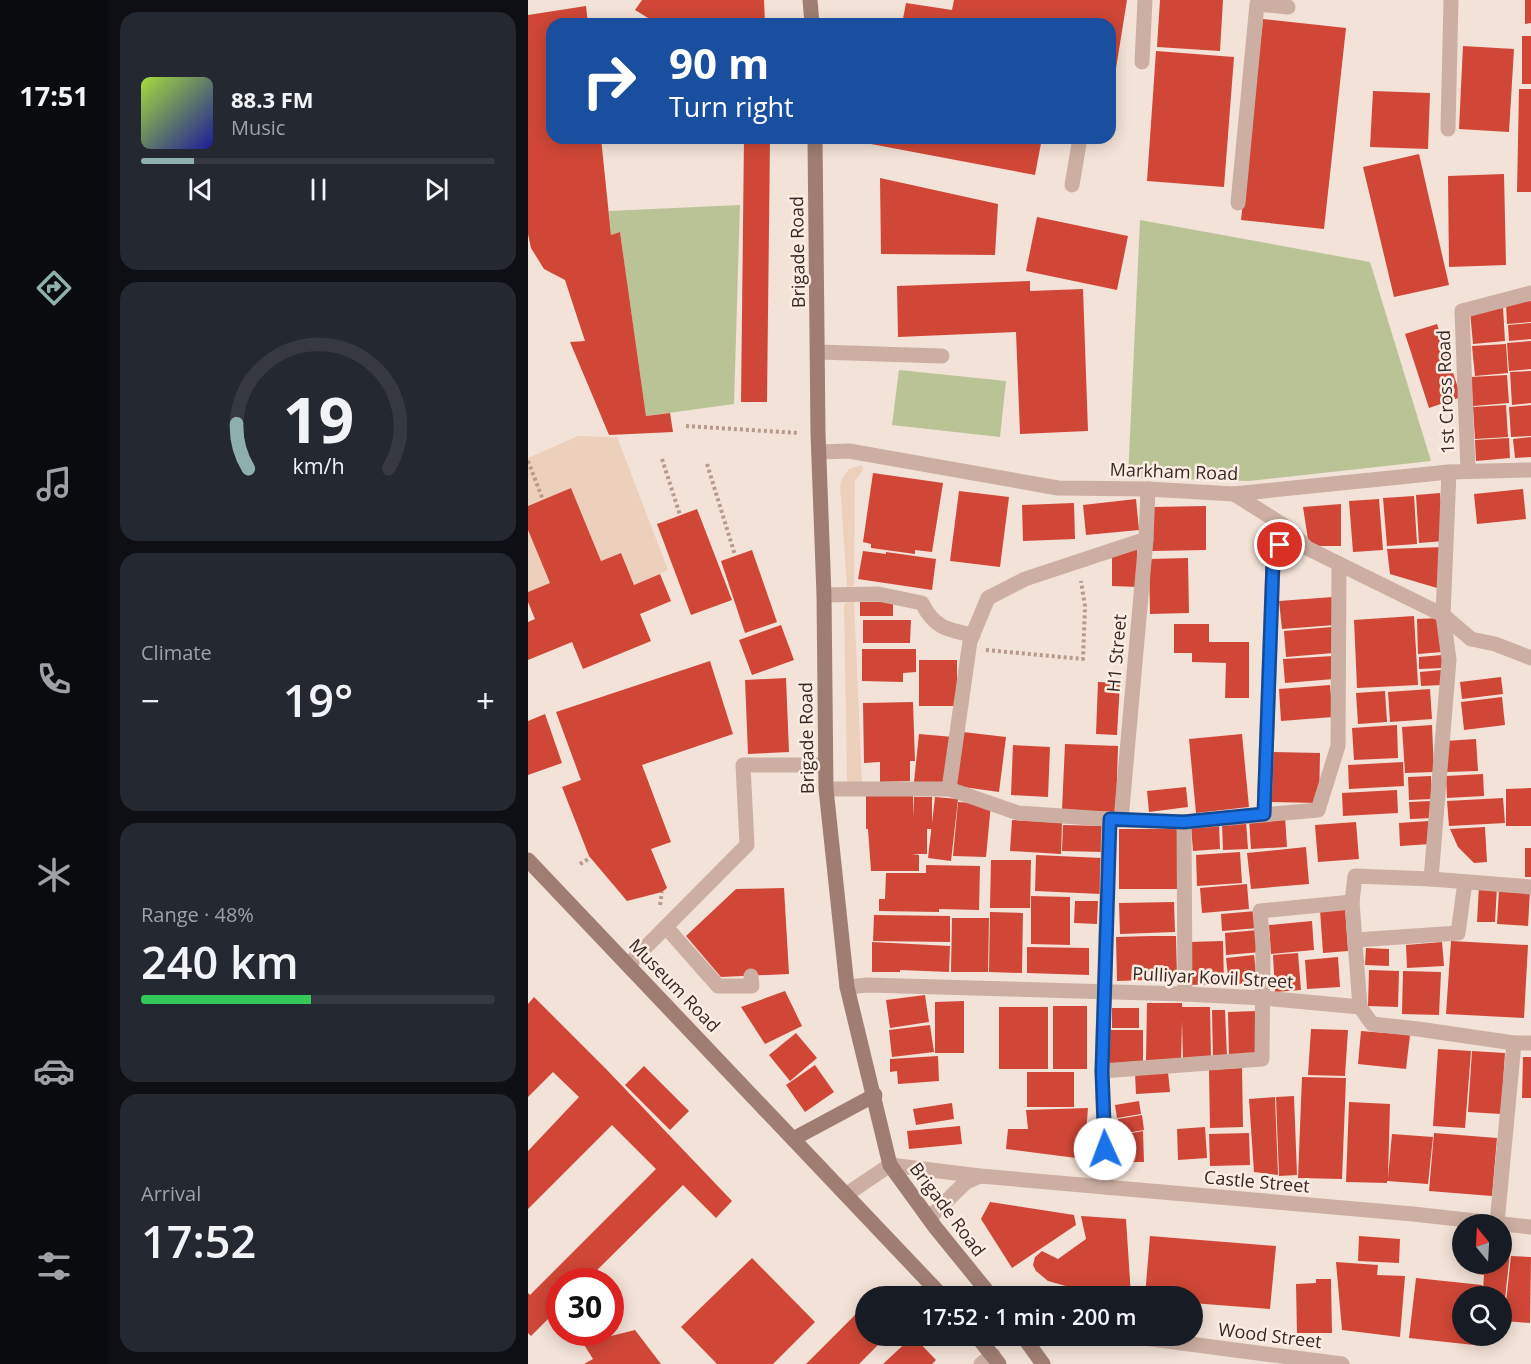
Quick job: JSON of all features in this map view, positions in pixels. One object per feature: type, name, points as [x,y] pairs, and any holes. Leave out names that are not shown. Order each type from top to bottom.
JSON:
[{"type":"main road","points":[[810,0],[812,18]]},
{"type":"main road","name":"Brigade Road","points":[[815,144],[825,765],[847,987],[875,1095],[890,1165],[983,1286]]},
{"type":"main road","name":"Museum Road","points":[[528,860],[793,1139]]},
{"type":"main road","points":[[875,1095],[793,1139],[933,1286]]},
{"type":"main road","points":[[982,1346],[991,1361]]},
{"type":"main road","points":[[1030,1346],[1042,1364]]},
{"type":"street","points":[[1142,62],[1145,0]]},
{"type":"street","points":[[1448,129],[1451,0]]},
{"type":"street","points":[[1238,203],[1257,4],[1288,6]]},
{"type":"street","points":[[1072,185],[1079,144]]},
{"type":"street","name":"1st Cross Road","points":[[1468,471],[1462,311],[1531,293]]},
{"type":"street","points":[[818,352],[942,356]]},
{"type":"street","name":"Markham Road","points":[[819,452],[849,452],[1058,488],[1148,489],[1234,494],[1449,472],[1531,470]]},
{"type":"street","points":[[1431,879],[1449,660],[1443,615],[1449,472]]},
{"type":"street","name":"H1 Street","points":[[1106,1188],[1102,1071],[1104,990],[1115,819],[1146,539],[1148,489]]},
{"type":"street","points":[[1234,494],[1288,528],[1307,548],[1443,615],[1471,639],[1495,644],[1531,658]]},
{"type":"street","points":[[1264,814],[1273,562],[1288,528]]},
{"type":"street","points":[[950,789],[971,642],[988,598],[1025,579],[1146,539]]},
{"type":"street","points":[[826,789],[950,789],[1018,813],[1184,822],[1318,810],[1338,746],[1339,565]]},
{"type":"street","points":[[824,594],[878,594],[922,603],[927,613],[945,629],[971,642]]},
{"type":"street","points":[[628,965],[747,845],[743,765],[825,765]]},
{"type":"street","points":[[1184,822],[1185,994]]},
{"type":"street","points":[[1531,887],[1355,876],[1352,902],[1360,1007],[1372,1024],[1514,1043],[1531,1043]]},
{"type":"street","points":[[1356,940],[1458,933],[1465,882]]},
{"type":"street","points":[[1102,1071],[1263,1059],[1260,911],[1352,902]]},
{"type":"street","points":[[666,927],[718,986],[752,986],[751,975]]},
{"type":"street","name":"Pulliyar Kovil Street","points":[[847,987],[868,985],[1104,990],[1263,998],[1360,1007]]},
{"type":"street","points":[[1498,1214],[1514,1043]]},
{"type":"street","points":[[847,1194],[890,1165]]},
{"type":"street","name":"Castle Street","points":[[890,1165],[980,1176],[1452,1219]]},
{"type":"street","points":[[929,1218],[966,1182],[980,1176]]},
{"type":"street","name":"Castle Street","points":[[1512,1225],[1531,1227]]},
{"type":"street","name":"Wood Street","points":[[1203,1346],[1342,1364]]},
{"type":"path","points":[[686,426],[818,433]]},
{"type":"path","points":[[662,459],[680,515]]},
{"type":"path","points":[[528,460],[543,500]]},
{"type":"path","points":[[707,464],[735,555]]},
{"type":"path","points":[[971,642],[1083,659],[1085,606],[1078,562]]},
{"type":"path","points":[[580,864],[590,858]]},
{"type":"green space","points":[[740,205],[734,404],[646,416],[620,232],[611,235],[609,211]]},
{"type":"green space","points":[[1140,220],[1370,262],[1431,461],[1249,481],[1128,478]]},
{"type":"green space","points":[[899,370],[1006,381],[1000,437],[892,425]]},
{"type":"shaded area","points":[[578,436],[617,437],[668,570],[634,585],[621,553],[601,561],[571,488],[528,506],[528,458]]},
{"type":"shaded area","points":[[862,465],[863,470],[855,481],[854,586],[847,587],[840,485],[849,469]]},
{"type":"shaded area","points":[[528,530],[550,583],[528,592]]},
{"type":"shaded area","points":[[854,601],[862,784],[849,784],[847,781],[844,605]]},
{"type":"building","points":[[642,0],[764,0],[765,18],[648,18],[635,10]]},
{"type":"building","points":[[954,0],[1127,0],[1116,68],[1116,18],[903,18],[906,3],[952,10]]},
{"type":"building","points":[[1160,0],[1223,0],[1220,51],[1157,47]]},
{"type":"building","points":[[1525,0],[1531,0],[1531,23],[1525,24]]},
{"type":"building","points":[[586,6],[587,18],[546,18],[546,144],[602,144],[611,235],[620,232],[646,416],[670,413],[673,432],[609,435],[570,342],[585,341],[565,280],[544,269],[531,248],[528,234],[528,15]]},
{"type":"building","points":[[1263,19],[1346,28],[1324,229],[1241,220]]},
{"type":"building","points":[[1522,36],[1531,36],[1531,84],[1522,84]]},
{"type":"building","points":[[1463,46],[1514,49],[1509,132],[1459,129]]},
{"type":"building","points":[[1156,51],[1234,57],[1224,187],[1147,181]]},
{"type":"building","points":[[1519,89],[1531,89],[1531,192],[1517,192]]},
{"type":"building","points":[[1373,91],[1430,93],[1428,149],[1370,147]]},
{"type":"building","points":[[744,144],[770,144],[767,402],[741,402]]},
{"type":"building","points":[[871,144],[1041,144],[1035,175]]},
{"type":"building","points":[[1419,154],[1449,285],[1394,297],[1363,167]]},
{"type":"building","points":[[1504,174],[1506,265],[1449,267],[1448,176]]},
{"type":"building","points":[[880,178],[998,204],[995,255],[881,254]]},
{"type":"building","points":[[1037,217],[1128,236],[1117,290],[1026,271]]},
{"type":"building","points":[[1030,281],[1030,291],[1083,289],[1088,431],[1020,434],[1016,332],[898,337],[897,286]]},
{"type":"building","points":[[1531,301],[1531,322],[1507,324],[1506,303]]},
{"type":"building","points":[[1503,308],[1505,341],[1473,344],[1470,311]]},
{"type":"building","points":[[1531,323],[1531,339],[1509,341],[1508,325]]},
{"type":"building","points":[[1437,324],[1461,397],[1429,408],[1405,334]]},
{"type":"building","points":[[1531,341],[1531,369],[1509,371],[1507,343]]},
{"type":"building","points":[[1506,344],[1508,373],[1475,376],[1472,346]]},
{"type":"building","points":[[1531,371],[1531,403],[1512,405],[1510,372]]},
{"type":"building","points":[[1507,375],[1509,403],[1473,406],[1471,377]]},
{"type":"building","points":[[1506,405],[1508,437],[1475,439],[1473,407]]},
{"type":"building","points":[[1531,405],[1531,436],[1511,437],[1509,407]]},
{"type":"building","points":[[1531,437],[1531,457],[1515,458],[1513,439]]},
{"type":"building","points":[[1509,438],[1510,458],[1476,461],[1475,440]]},
{"type":"building","points":[[873,473],[943,483],[932,552],[915,550],[915,554],[871,548],[871,544],[863,542]]},
{"type":"building","points":[[571,488],[601,561],[621,553],[634,585],[660,574],[671,601],[640,614],[651,641],[583,669],[572,642],[528,660],[528,622],[535,619],[528,602],[528,592],[550,583],[528,530],[528,506]]},
{"type":"building","points":[[1523,489],[1526,519],[1477,524],[1474,494]]},
{"type":"building","points":[[959,491],[1009,497],[1000,567],[950,561]]},
{"type":"building","points":[[1440,493],[1444,541],[1419,543],[1416,495]]},
{"type":"building","points":[[1414,496],[1417,544],[1387,546],[1383,498]]},
{"type":"building","points":[[1136,499],[1139,530],[1086,535],[1083,505]]},
{"type":"building","points":[[1379,499],[1383,550],[1353,552],[1349,501]]},
{"type":"building","points":[[1074,503],[1075,539],[1023,541],[1022,505]]},
{"type":"building","points":[[1341,504],[1341,546],[1309,546],[1303,507]]},
{"type":"building","points":[[1206,506],[1206,550],[1152,551],[1152,507]]},
{"type":"building","points":[[697,509],[732,600],[691,615],[657,524]]},
{"type":"building","points":[[1444,547],[1437,588],[1390,574],[1387,549]]},
{"type":"building","points":[[1137,549],[1139,587],[1112,586],[1112,557]]},
{"type":"building","points":[[752,550],[777,622],[745,633],[721,561]]},
{"type":"building","points":[[863,551],[936,559],[932,590],[858,579]]},
{"type":"building","points":[[1188,558],[1189,613],[1150,614],[1149,559]]},
{"type":"building","points":[[1333,597],[1335,625],[1282,629],[1279,601]]},
{"type":"building","points":[[860,602],[893,602],[893,616],[860,616]]},
{"type":"building","points":[[1414,616],[1418,685],[1357,688],[1354,620]]},
{"type":"building","points":[[1440,618],[1442,652],[1418,654],[1417,619]]},
{"type":"building","points":[[863,620],[911,620],[910,643],[863,643]]},
{"type":"building","points":[[1174,624],[1209,624],[1209,642],[1249,642],[1249,698],[1225,698],[1226,663],[1192,662],[1192,653],[1174,653]]},
{"type":"building","points":[[781,625],[794,660],[752,675],[739,640]]},
{"type":"building","points":[[1332,627],[1333,653],[1286,657],[1284,631]]},
{"type":"building","points":[[862,649],[916,649],[916,672],[903,673],[903,682],[862,681]]},
{"type":"building","points":[[1442,655],[1443,668],[1419,669],[1419,657]]},
{"type":"building","points":[[1333,656],[1334,679],[1285,683],[1283,659]]},
{"type":"building","points":[[919,660],[957,660],[957,706],[919,706]]},
{"type":"building","points":[[710,661],[733,734],[642,765],[671,842],[651,849],[667,888],[662,892],[627,901],[589,856],[562,787],[581,780],[556,712]]},
{"type":"building","points":[[1441,670],[1442,685],[1421,686],[1420,672]]},
{"type":"building","points":[[1501,677],[1503,694],[1462,699],[1460,682]]},
{"type":"building","points":[[786,678],[789,752],[748,754],[745,680]]},
{"type":"building","points":[[1098,682],[1120,683],[1117,735],[1096,734]]},
{"type":"building","points":[[1330,685],[1333,717],[1281,721],[1279,689]]},
{"type":"building","points":[[1430,689],[1432,719],[1390,722],[1388,692]]},
{"type":"building","points":[[1385,691],[1387,722],[1358,724],[1356,693]]},
{"type":"building","points":[[1502,697],[1505,725],[1464,730],[1461,702]]},
{"type":"building","points":[[913,702],[915,761],[910,761],[910,781],[880,782],[880,762],[864,763],[863,703]]},
{"type":"building","points":[[545,714],[562,763],[528,775],[528,721]]},
{"type":"building","points":[[1397,725],[1398,758],[1354,760],[1352,728]]},
{"type":"building","points":[[1432,725],[1434,772],[1405,773],[1402,727]]},
{"type":"building","points":[[963,732],[1006,737],[999,792],[956,786]]},
{"type":"building","points":[[919,734],[953,737],[947,785],[914,782]]},
{"type":"building","points":[[1242,734],[1249,807],[1196,813],[1189,739]]},
{"type":"building","points":[[1476,739],[1478,771],[1447,772],[1445,741]]},
{"type":"building","points":[[1065,744],[1118,746],[1116,812],[1062,810]]},
{"type":"building","points":[[1013,745],[1050,747],[1048,797],[1011,795]]},
{"type":"building","points":[[1273,752],[1320,753],[1319,803],[1271,802]]},
{"type":"building","points":[[1403,762],[1404,786],[1349,789],[1348,765]]},
{"type":"building","points":[[1483,774],[1484,796],[1447,798],[1446,776]]},
{"type":"building","points":[[1431,776],[1432,799],[1409,800],[1408,777]]},
{"type":"building","points":[[1186,787],[1188,807],[1149,812],[1147,791]]},
{"type":"building","points":[[1531,788],[1531,826],[1506,826],[1506,789]]},
{"type":"building","points":[[1397,790],[1398,813],[1343,816],[1342,793]]},
{"type":"building","points":[[866,796],[913,796],[913,817],[914,797],[932,797],[932,829],[927,829],[927,854],[912,854],[919,855],[919,871],[871,871],[868,829],[866,829]]},
{"type":"building","points":[[935,797],[958,799],[951,861],[928,858]]},
{"type":"building","points":[[1503,798],[1505,823],[1449,826],[1447,801]]},
{"type":"building","points":[[1432,801],[1433,818],[1410,819],[1409,802]]},
{"type":"building","points":[[958,802],[991,804],[986,857],[953,856]]},
{"type":"building","points":[[1285,817],[1287,847],[1251,849],[1249,819]]},
{"type":"building","points":[[1012,820],[1062,823],[1061,854],[1010,851]]},
{"type":"building","points":[[1246,821],[1248,849],[1223,850],[1222,823]]},
{"type":"building","points":[[1429,821],[1431,844],[1400,846],[1399,823]]},
{"type":"building","points":[[1356,822],[1359,859],[1318,862],[1315,825]]},
{"type":"building","points":[[1219,824],[1220,849],[1193,851],[1191,826]]},
{"type":"building","points":[[1063,825],[1105,826],[1104,852],[1062,851]]},
{"type":"building","points":[[1485,827],[1487,862],[1474,863],[1458,847],[1450,829]]},
{"type":"building","points":[[1119,829],[1178,829],[1177,889],[1119,889]]},
{"type":"building","points":[[1306,847],[1309,884],[1251,889],[1247,853]]},
{"type":"building","points":[[1525,848],[1531,848],[1531,877],[1525,877]]},
{"type":"building","points":[[1240,852],[1242,883],[1197,886],[1196,855]]},
{"type":"building","points":[[1036,855],[1102,858],[1101,894],[1035,891]]},
{"type":"building","points":[[991,860],[1031,860],[1030,908],[990,908]]},
{"type":"building","points":[[926,865],[980,866],[979,910],[879,911],[879,899],[885,899],[886,873],[926,873]]},
{"type":"building","points":[[1247,884],[1249,909],[1202,913],[1200,888]]},
{"type":"building","points":[[1479,886],[1497,887],[1495,922],[1477,922]]},
{"type":"building","points":[[784,888],[789,974],[721,977],[686,936],[736,889]]},
{"type":"building","points":[[1499,889],[1530,890],[1528,926],[1497,924]]},
{"type":"building","points":[[1031,896],[1070,897],[1070,945],[1031,944]]},
{"type":"building","points":[[1075,901],[1098,901],[1097,924],[1074,923]]},
{"type":"building","points":[[1174,902],[1175,932],[1120,934],[1119,903]]},
{"type":"building","points":[[1345,908],[1348,951],[1323,953],[1320,910]]},
{"type":"building","points":[[1256,911],[1258,928],[1222,931],[1221,914]]},
{"type":"building","points":[[990,912],[1023,913],[1022,973],[989,972]]},
{"type":"building","points":[[874,915],[950,916],[950,942],[873,941]]},
{"type":"building","points":[[952,918],[989,918],[988,972],[951,972]]},
{"type":"building","points":[[1312,921],[1314,950],[1271,954],[1269,925]]},
{"type":"building","points":[[1258,930],[1261,952],[1226,955],[1225,933]]},
{"type":"building","points":[[1176,936],[1177,979],[1117,981],[1116,937]]},
{"type":"building","points":[[1223,941],[1224,984],[1190,985],[1188,942]]},
{"type":"building","points":[[1451,941],[1528,945],[1524,1018],[1446,1014]]},
{"type":"building","points":[[872,942],[950,946],[949,972],[900,970],[900,972],[872,972]]},
{"type":"building","points":[[1442,942],[1444,966],[1407,968],[1406,945]]},
{"type":"building","points":[[1027,947],[1089,948],[1089,975],[1027,973]]},
{"type":"building","points":[[1366,948],[1389,949],[1389,966],[1365,965]]},
{"type":"building","points":[[1298,953],[1301,990],[1275,992],[1273,955]]},
{"type":"building","points":[[1254,955],[1257,982],[1229,985],[1226,958]]},
{"type":"building","points":[[1338,957],[1340,987],[1307,989],[1305,960]]},
{"type":"building","points":[[1369,970],[1399,971],[1398,1007],[1368,1006]]},
{"type":"building","points":[[1403,971],[1441,972],[1439,1015],[1402,1014]]},
{"type":"building","points":[[785,991],[802,1026],[765,1044],[741,1007]]},
{"type":"building","points":[[925,995],[929,1022],[890,1028],[886,1000]]},
{"type":"building","points":[[534,997],[732,1201],[716,1218],[683,1185],[599,1268],[557,1268],[656,1169],[612,1125],[528,1209],[528,1151],[579,1097],[553,1072],[528,1097],[528,1004]]},
{"type":"building","points":[[964,1001],[964,1053],[935,1053],[935,1002]]},
{"type":"building","points":[[1147,1003],[1182,1003],[1182,1007],[1210,1007],[1211,1060],[1183,1061],[1182,1021],[1181,1061],[1146,1061]]},
{"type":"building","points":[[1053,1006],[1087,1006],[1087,1069],[1053,1069]]},
{"type":"building","points":[[999,1007],[1048,1007],[1048,1069],[999,1069]]},
{"type":"building","points":[[1112,1008],[1139,1008],[1139,1028],[1112,1028]]},
{"type":"building","points":[[1212,1010],[1225,1010],[1227,1057],[1213,1058]]},
{"type":"building","points":[[1257,1011],[1258,1056],[1229,1058],[1228,1012]]},
{"type":"building","points":[[930,1025],[934,1052],[892,1057],[889,1030]]},
{"type":"building","points":[[1311,1029],[1348,1030],[1345,1076],[1308,1075]]},
{"type":"building","points":[[1108,1030],[1143,1030],[1143,1065],[1108,1065]]},
{"type":"building","points":[[1361,1031],[1410,1035],[1406,1069],[1358,1064]]},
{"type":"building","points":[[796,1033],[817,1058],[790,1081],[769,1055]]},
{"type":"building","points":[[1438,1049],[1471,1051],[1465,1128],[1433,1126]]},
{"type":"building","points":[[1472,1051],[1505,1053],[1501,1114],[1468,1112]]},
{"type":"building","points":[[938,1056],[939,1081],[898,1084],[897,1071],[890,1072],[890,1059]]},
{"type":"building","points":[[1523,1057],[1531,1057],[1531,1098],[1522,1098]]},
{"type":"building","points":[[815,1065],[834,1092],[805,1112],[786,1085]]},
{"type":"building","points":[[644,1066],[689,1111],[670,1130],[625,1085]]},
{"type":"building","points":[[1242,1068],[1243,1127],[1210,1128],[1209,1070]]},
{"type":"building","points":[[1027,1072],[1074,1072],[1074,1107],[1027,1107]]},
{"type":"building","points":[[1168,1072],[1170,1092],[1136,1094],[1135,1073]]},
{"type":"building","points":[[1302,1077],[1346,1078],[1342,1179],[1298,1178]]},
{"type":"building","points":[[1294,1096],[1297,1175],[1279,1176],[1276,1097]]},
{"type":"building","points":[[1275,1097],[1278,1175],[1254,1172],[1249,1099]]},
{"type":"building","points":[[1139,1101],[1141,1114],[1117,1118],[1115,1105]]},
{"type":"building","points":[[1349,1102],[1390,1104],[1388,1178],[1392,1134],[1433,1137],[1428,1184],[1387,1181],[1387,1183],[1346,1182]]},
{"type":"building","points":[[952,1103],[954,1119],[916,1125],[913,1109]]},
{"type":"building","points":[[1088,1108],[1084,1159],[1006,1149],[1008,1129],[1028,1129],[1026,1110]]},
{"type":"building","points":[[1142,1115],[1144,1130],[1120,1134],[1118,1119]]},
{"type":"building","points":[[960,1126],[962,1144],[909,1149],[907,1131]]},
{"type":"building","points":[[1205,1127],[1207,1158],[1178,1160],[1177,1129]]},
{"type":"building","points":[[1143,1131],[1144,1162],[1117,1162],[1117,1149],[1113,1149],[1115,1136]]},
{"type":"building","points":[[1249,1133],[1250,1165],[1210,1166],[1209,1134]]},
{"type":"building","points":[[1434,1133],[1497,1138],[1492,1196],[1429,1191]]},
{"type":"building","points":[[990,1202],[1074,1215],[1076,1225],[1012,1268],[981,1219]]},
{"type":"building","points":[[1081,1216],[1126,1219],[1130,1286],[1066,1286],[1048,1281],[1036,1271],[1033,1265],[1035,1257],[1042,1251],[1058,1259],[1086,1239]]},
{"type":"building","points":[[1150,1236],[1276,1246],[1270,1309],[1203,1304],[1203,1286],[1146,1286]]},
{"type":"building","points":[[1359,1236],[1400,1239],[1399,1263],[1358,1261]]},
{"type":"building","points":[[1512,1256],[1531,1257],[1530,1323],[1512,1322],[1512,1286],[1508,1286],[1509,1274],[1512,1274]]},
{"type":"building","points":[[752,1258],[815,1322],[773,1364],[717,1364],[681,1327]]},
{"type":"building","points":[[1336,1262],[1378,1265],[1377,1275],[1405,1276],[1400,1337],[1342,1330]]},
{"type":"building","points":[[1477,1274],[1508,1274],[1506,1286],[1483,1286],[1484,1275]]},
{"type":"building","points":[[1416,1278],[1482,1285],[1452,1286],[1452,1343],[1409,1338]]},
{"type":"building","points":[[546,1279],[546,1321],[531,1336],[528,1333],[528,1293],[530,1295]]},
{"type":"building","points":[[1316,1279],[1331,1279],[1332,1333],[1297,1333],[1296,1284],[1316,1283]]},
{"type":"building","points":[[855,1315],[855,1346],[877,1346],[859,1364],[806,1364]]},
{"type":"building","points":[[635,1330],[661,1364],[584,1364],[593,1359],[585,1346],[624,1346],[624,1333]]},
{"type":"building","points":[[902,1346],[923,1346],[936,1360],[932,1364],[883,1364]]},
{"type":"route","points":[[1105,1149],[1102,1071],[1110,819],[1184,822],[1264,814],[1273,562],[1280,545]]}]
